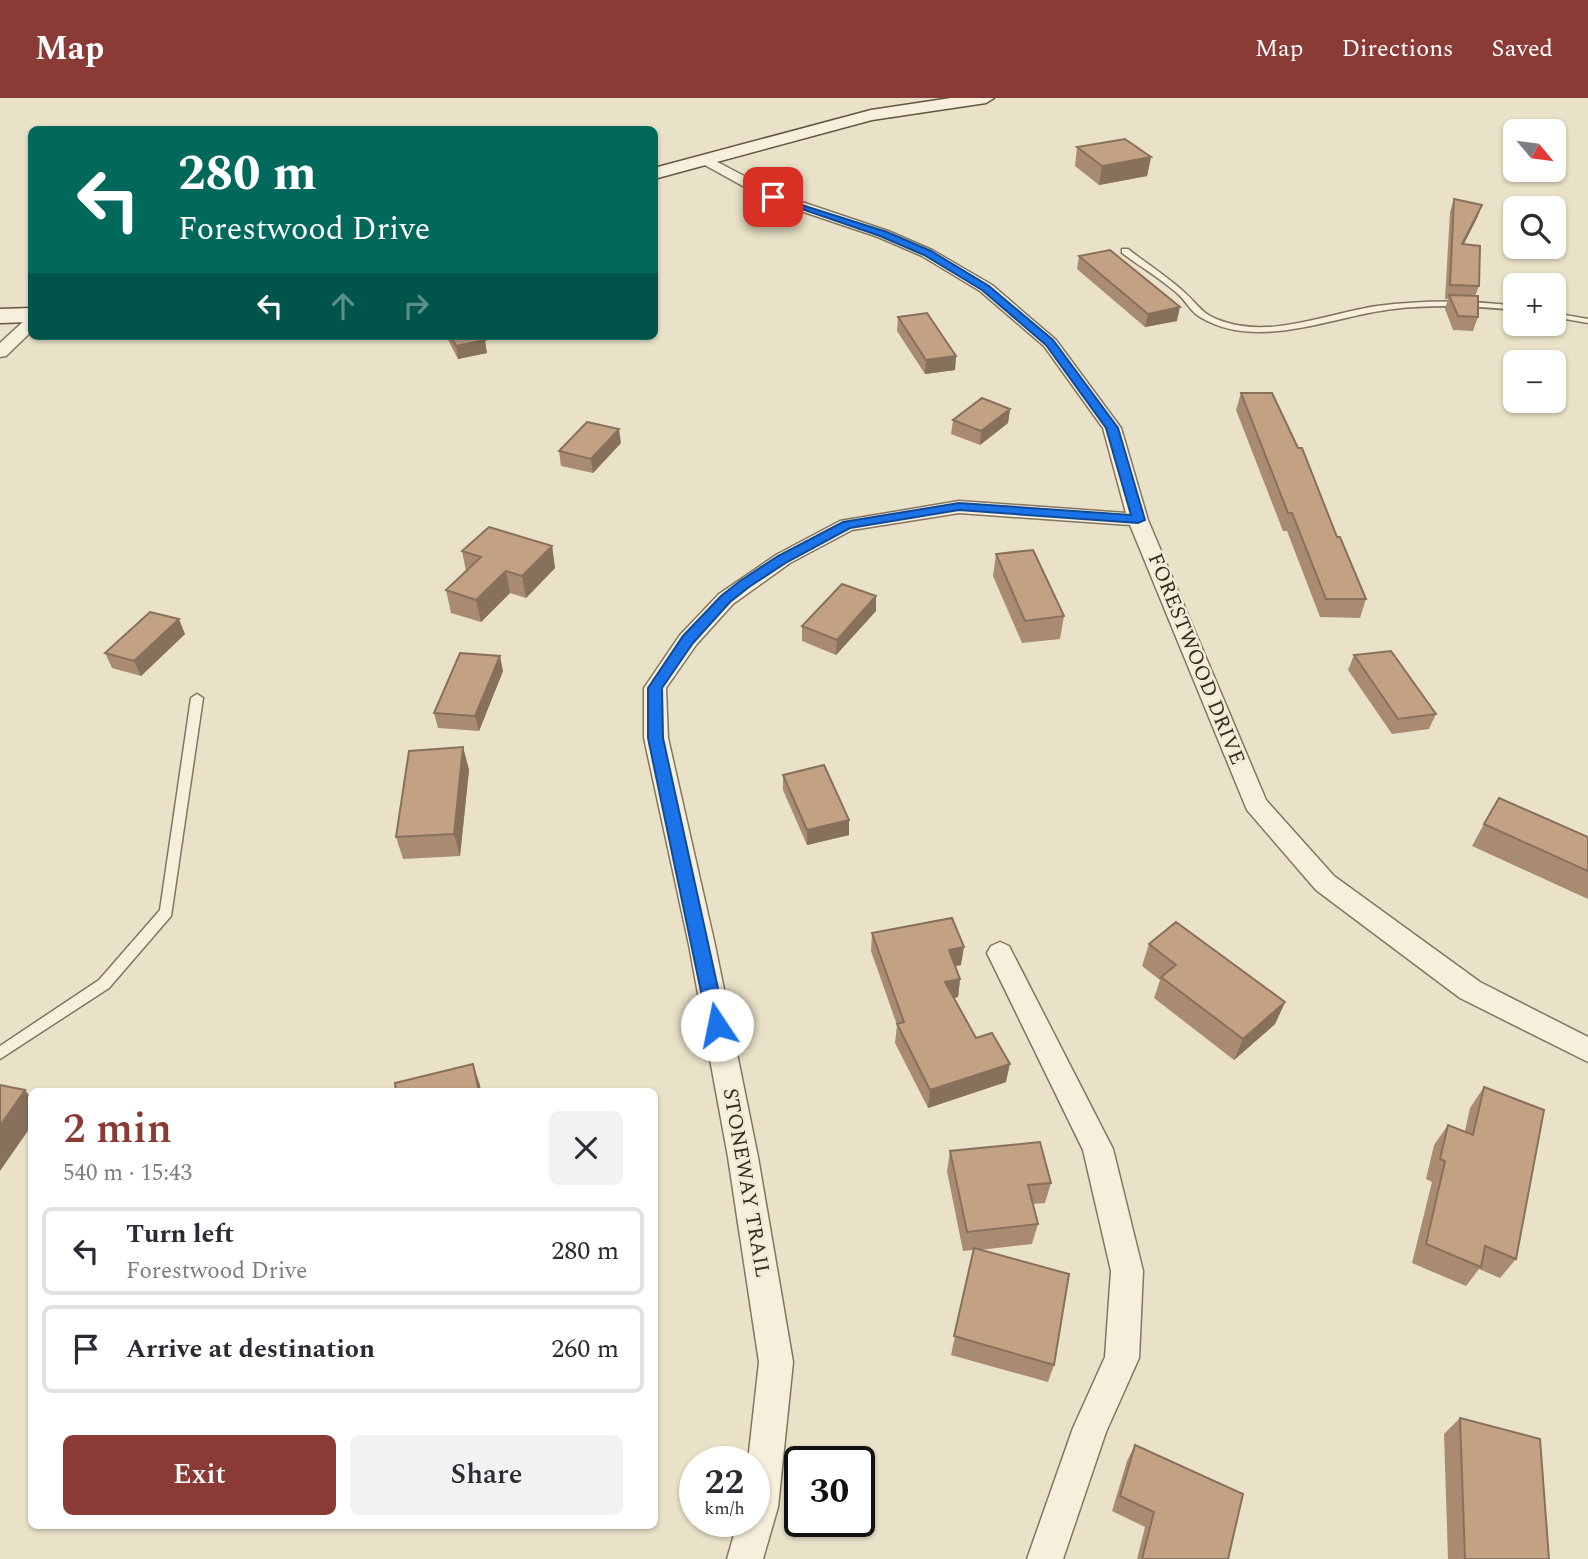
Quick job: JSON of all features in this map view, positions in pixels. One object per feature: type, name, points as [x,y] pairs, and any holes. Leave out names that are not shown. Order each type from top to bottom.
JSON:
[{"type":"street","points":[[658,173],[871,115],[986,98]]},
{"type":"street","name":"FORESTWOOD DRIVE","points":[[708,161],[773,197],[883,234],[928,253],[986,288],[1050,343],[1112,428],[1138,520],[1256,804],[1325,883],[1444,972],[1470,990],[1588,1050]]},
{"type":"street","points":[[0,316],[28,315]]},
{"type":"street","points":[[0,352],[28,327]]},
{"type":"street","name":"STONEWAY TRAIL","points":[[745,1559],[760,1507],[776,1362],[743,1157],[702,945],[656,738],[655,688],[688,639],[726,599],[783,559],[847,525],[959,507],[1138,520]]},
{"type":"street","points":[[1000,953],[1098,1149],[1127,1271],[1122,1357],[1090,1428],[1045,1559]]},
{"type":"lane","points":[[1125,251],[1183,295],[1201,315],[1225,325],[1255,331],[1332,320],[1373,309],[1455,303],[1503,307]]},
{"type":"lane","points":[[1566,316],[1588,321]]},
{"type":"lane","points":[[0,1053],[104,984],[166,912],[197,698]]},
{"type":"building","points":[[1125,139],[1151,157],[1102,166],[1077,147]]},
{"type":"building","points":[[1454,199],[1482,205],[1462,244],[1480,246],[1479,286],[1450,285]]},
{"type":"building","points":[[1110,250],[1180,307],[1148,314],[1079,256]]},
{"type":"building","points":[[1449,295],[1478,296],[1478,317],[1458,316]]},
{"type":"building","points":[[927,313],[956,356],[926,360],[898,317]]},
{"type":"building","points":[[453,340],[485,340],[456,346]]},
{"type":"building","points":[[1241,393],[1272,393],[1298,448],[1302,448],[1337,537],[1340,537],[1366,599],[1326,599],[1292,513],[1288,513]]},
{"type":"building","points":[[982,398],[1010,409],[981,431],[953,420]]},
{"type":"building","points":[[587,422],[619,429],[591,459],[559,451]]},
{"type":"building","points":[[489,527],[552,546],[522,576],[506,571],[476,600],[446,590],[481,557],[462,551]]},
{"type":"building","points":[[1033,550],[1064,616],[1025,621],[996,554]]},
{"type":"building","points":[[842,584],[876,596],[837,640],[802,626]]},
{"type":"building","points":[[150,612],[179,619],[134,661],[105,653]]},
{"type":"building","points":[[1391,651],[1436,714],[1398,719],[1354,655]]},
{"type":"building","points":[[460,653],[500,656],[475,716],[434,713]]},
{"type":"building","points":[[463,747],[454,834],[396,837],[409,751]]},
{"type":"building","points":[[824,765],[849,820],[807,830],[783,775]]},
{"type":"building","points":[[1499,798],[1588,837],[1588,871],[1484,824]]},
{"type":"building","points":[[952,918],[964,947],[949,950],[960,979],[945,982],[976,1038],[992,1033],[1010,1064],[930,1090],[897,1024],[904,1022],[872,933]]},
{"type":"building","points":[[1176,922],[1285,1002],[1243,1039],[1161,977],[1176,965],[1149,944]]},
{"type":"building","points":[[473,1064],[478,1088],[396,1088],[395,1083]]},
{"type":"building","points":[[0,1085],[25,1090],[0,1126]]},
{"type":"building","points":[[1484,1087],[1544,1110],[1516,1259],[1485,1246],[1481,1267],[1426,1244],[1445,1161],[1440,1159],[1448,1125],[1473,1135]]},
{"type":"building","points":[[1040,1142],[1051,1183],[1028,1185],[1038,1224],[967,1232],[950,1151]]},
{"type":"building","points":[[974,1248],[1069,1274],[1054,1365],[954,1336]]},
{"type":"building","points":[[1460,1418],[1540,1439],[1549,1559],[1465,1559]]},
{"type":"building","points":[[1135,1445],[1243,1494],[1228,1559],[1142,1559],[1154,1512],[1120,1496]]},
{"type":"route","points":[[717,1025],[656,738],[655,688],[688,639],[744,584],[783,559],[847,525],[959,507],[1138,520],[1112,428],[1050,343],[986,288],[928,253],[883,234],[773,197]]}]
